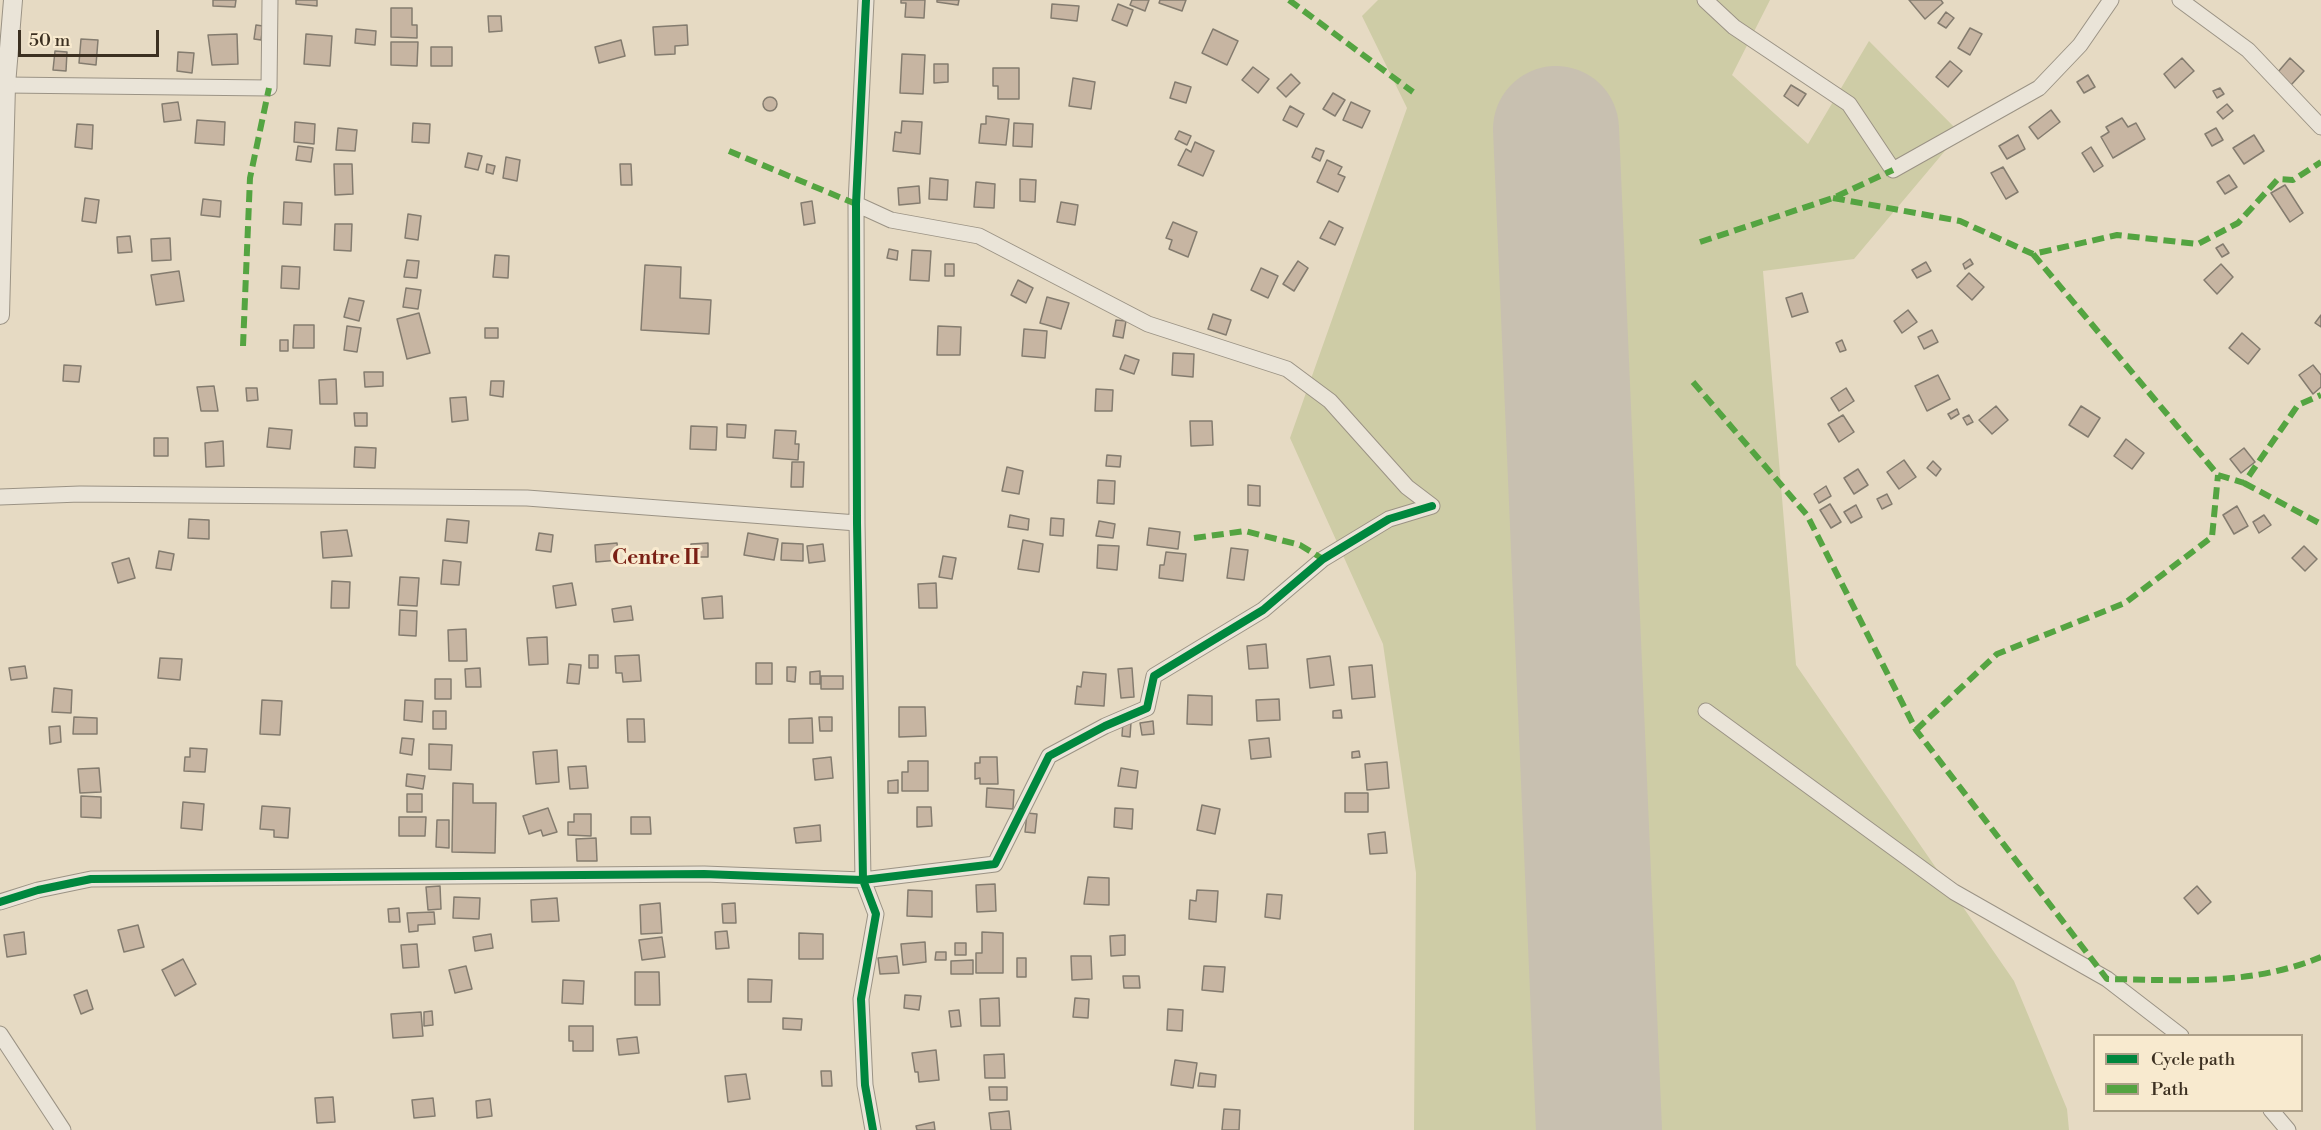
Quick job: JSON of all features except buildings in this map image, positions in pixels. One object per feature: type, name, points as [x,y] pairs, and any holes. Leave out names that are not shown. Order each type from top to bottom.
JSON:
[{"type":"street","points":[[0,315],[6,85],[13,0]]},
{"type":"street","points":[[6,85],[269,88],[270,0]]},
{"type":"street","points":[[866,0],[856,204],[857,523],[863,880],[876,914],[861,999],[865,1085],[873,1130]]},
{"type":"street","points":[[1705,0],[1734,27],[1849,104],[1893,170],[2039,88],[2080,45],[2111,0]]},
{"type":"street","points":[[2180,0],[2248,50],[2321,127]]},
{"type":"street","points":[[0,902],[38,890],[91,879],[704,874],[863,880],[994,864],[1049,756],[1105,726],[1147,708],[1154,676],[1263,610],[1323,559],[1389,519],[1432,506],[1407,487],[1330,401],[1287,369],[1148,324],[980,236],[891,220],[856,204]]},
{"type":"street","points":[[0,497],[92,494],[527,498],[857,523]]},
{"type":"street","points":[[1706,711],[1954,892],[2107,979],[2180,1034]]},
{"type":"street","points":[[0,1034],[63,1130]]},
{"type":"street","points":[[2273,1112],[2288,1130]]},
{"type":"shaded area","points":[[1378,0],[1770,0],[1732,75],[1808,144],[1869,41],[1960,133],[1854,259],[1763,271],[1796,665],[2014,981],[2067,1109],[2069,1130],[1414,1130],[1416,873],[1383,644],[1290,438],[1407,108],[1362,16]]},
{"type":"runway","points":[[1556,129],[1599,1130]]},
{"type":"marked path","points":[[1289,0],[1413,92]]},
{"type":"marked path","points":[[243,346],[250,178],[269,88]]},
{"type":"marked path","points":[[729,151],[856,204]]},
{"type":"marked path","points":[[1833,198],[1960,221],[2033,254],[2117,235],[2198,244],[2238,223],[2278,179],[2293,180],[2321,162]]},
{"type":"marked path","points":[[1700,242],[1833,198],[1893,170]]},
{"type":"marked path","points":[[2033,254],[2218,475],[2244,483],[2298,405],[2321,395]]},
{"type":"marked path","points":[[1693,382],[1807,515],[1916,730],[2107,979],[2189,980],[2242,977],[2268,973],[2321,957]]},
{"type":"marked path","points":[[1916,730],[1997,654],[2125,603],[2212,537],[2218,475]]},
{"type":"marked path","points":[[2244,483],[2321,524]]},
{"type":"marked path","points":[[1194,538],[1245,531],[1300,545],[1323,559]]},
{"type":"cycle path","points":[[866,0],[856,204],[857,523],[863,880],[876,914],[861,999],[865,1085],[873,1130]]},
{"type":"cycle path","points":[[0,902],[38,890],[91,879],[704,874],[863,880],[995,864],[1049,756],[1105,726],[1147,708],[1154,676],[1263,610],[1323,559],[1389,519],[1432,506]]},
{"type":"district","name":"Centre II","points":[[656,559]]}]
